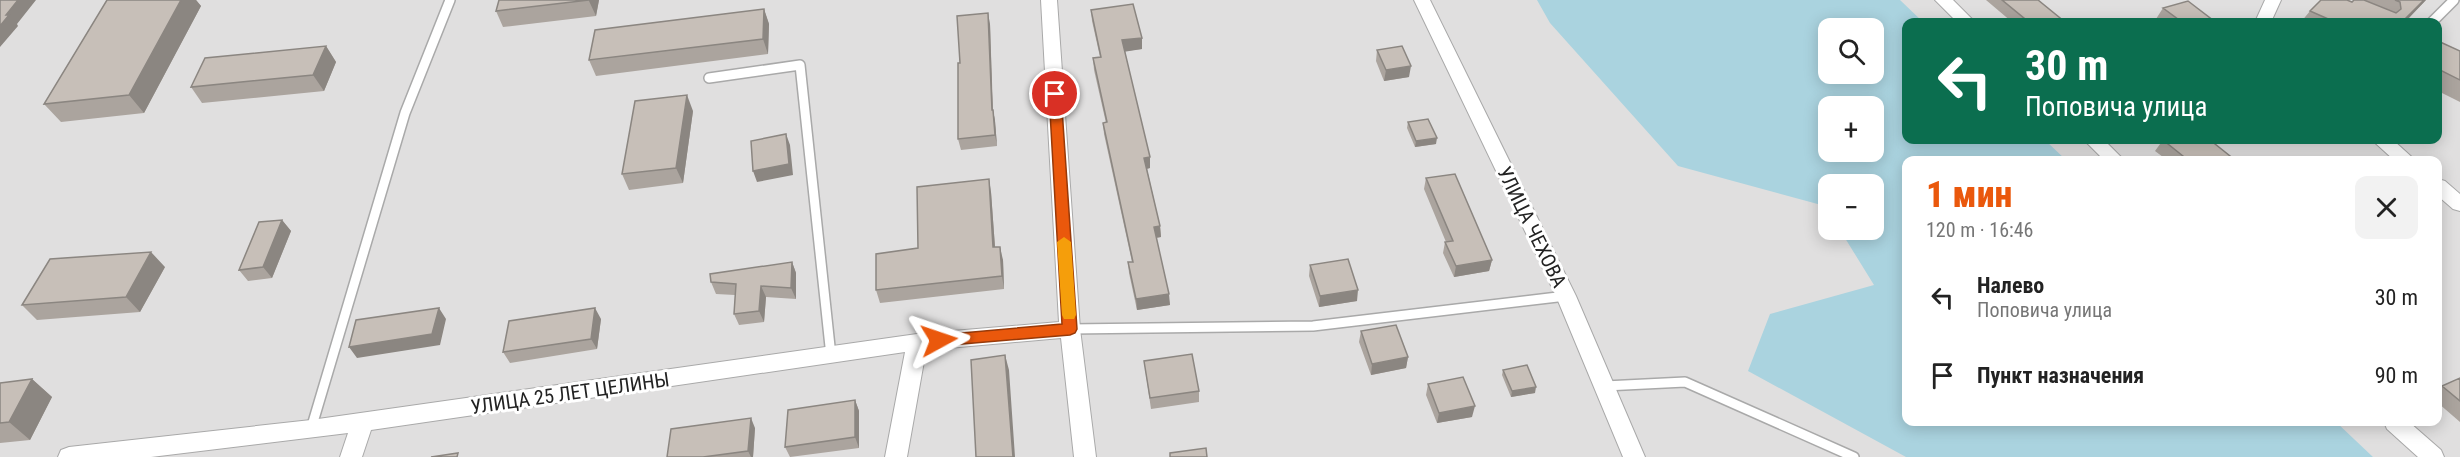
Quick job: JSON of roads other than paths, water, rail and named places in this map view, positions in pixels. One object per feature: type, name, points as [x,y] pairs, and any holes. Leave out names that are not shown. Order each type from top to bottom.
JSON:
[{"type":"street","points":[[1049,0],[1070,329],[1085,457]]},
{"type":"street","name":"УЛИЦА ЧЕХОВА","points":[[1422,0],[1566,296],[1634,457]]},
{"type":"street","points":[[1943,0],[1963,18]]},
{"type":"street","points":[[2265,18],[2273,0]]},
{"type":"street","points":[[2097,144],[2111,156]]},
{"type":"street","points":[[2386,144],[2401,156]]},
{"type":"street","points":[[2442,189],[2460,204]]},
{"type":"street","name":"УЛИЦА 25 ЛЕТ ЦЕЛИНЫ","points":[[69,457],[145,452],[917,342],[1070,329]]},
{"type":"street","points":[[896,457],[917,342]]},
{"type":"street","points":[[351,457],[363,422]]},
{"type":"street","points":[[2399,426],[2433,457]]},
{"type":"lane","points":[[311,429],[405,113],[450,0]]},
{"type":"lane","points":[[2437,18],[2454,0]]},
{"type":"lane","points":[[709,78],[800,65],[831,356]]},
{"type":"lane","points":[[1070,329],[1313,326],[1566,296]]},
{"type":"lane","points":[[1605,386],[1685,382],[1854,457]]},
{"type":"water","points":[[1537,0],[1900,0],[1919,18],[1902,18],[1902,144],[2049,144],[2062,156],[1902,156],[1902,426],[2340,426],[2373,457],[1906,457],[1748,371],[1770,314],[1874,285],[1846,240],[1884,240],[1884,174],[1818,174],[1818,204],[1678,166],[1550,23]]}]
